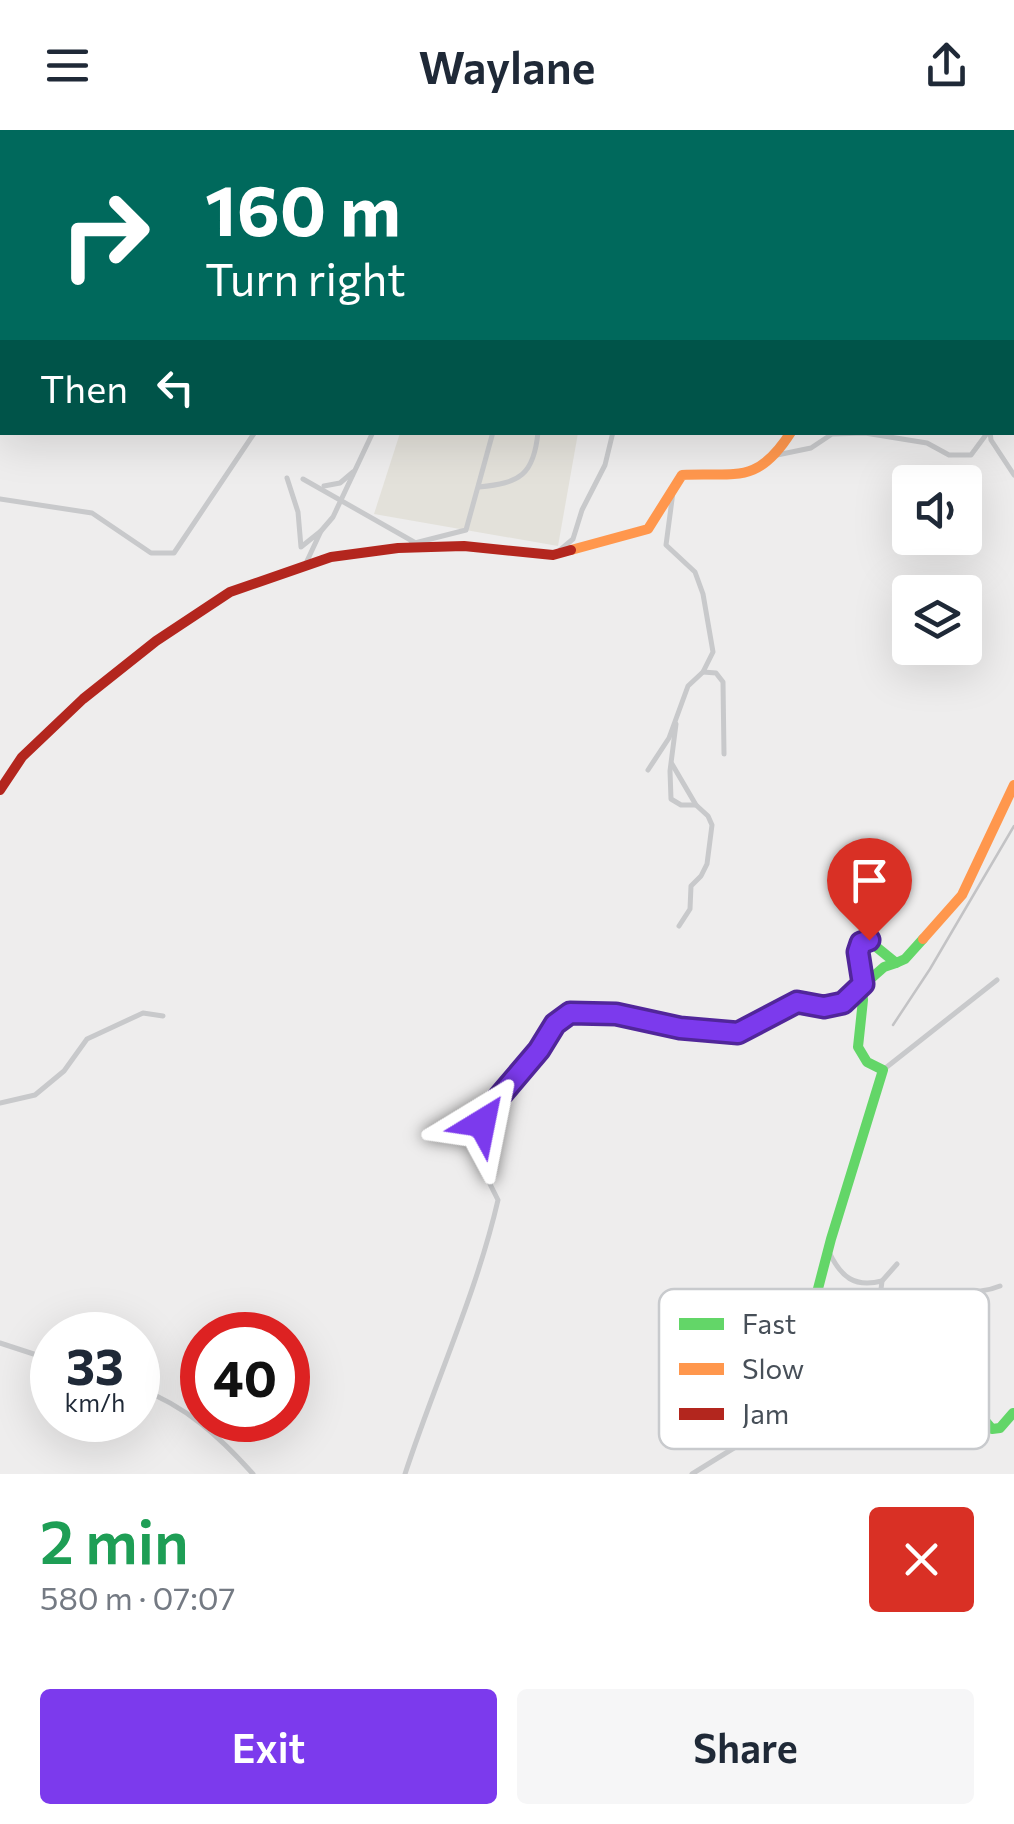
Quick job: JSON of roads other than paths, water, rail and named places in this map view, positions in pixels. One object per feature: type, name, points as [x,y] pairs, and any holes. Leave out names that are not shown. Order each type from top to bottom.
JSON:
[{"type":"street","points":[[0,499],[92,513],[151,553],[174,553],[254,435]]},
{"type":"street","points":[[287,478],[298,512],[301,547],[333,518],[372,435]]},
{"type":"street","points":[[398,548],[466,530],[492,435]]},
{"type":"street","points":[[479,487],[513,481],[525,474],[532,463],[537,435]]},
{"type":"street","points":[[553,554],[573,538],[604,465],[612,435]]},
{"type":"street","points":[[0,790],[22,757],[83,699],[230,592],[331,556],[398,548],[476,547],[553,554],[648,528],[682,474],[747,474],[774,455],[789,435]]},
{"type":"street","points":[[774,455],[811,448],[830,435]]},
{"type":"street","points":[[872,435],[927,443],[949,455],[970,455],[987,435]]},
{"type":"street","points":[[990,435],[1014,474]]},
{"type":"street","points":[[321,486],[340,483],[356,470]]},
{"type":"street","points":[[302,479],[321,486],[416,543]]},
{"type":"street","points":[[648,770],[668,738],[688,686],[703,672],[713,652],[695,572],[666,545],[674,484]]},
{"type":"street","points":[[307,561],[321,531]]},
{"type":"street","points":[[703,672],[716,673],[723,682],[724,754]]},
{"type":"street","points":[[679,706],[671,762],[671,798],[680,806],[696,805]]},
{"type":"street","points":[[671,762],[712,825],[707,864],[691,886],[690,910],[678,926]]},
{"type":"street","points":[[452,1124],[472,1129],[482,1123],[555,1024],[570,1013],[616,1014],[680,1028],[738,1033],[797,1002],[824,1007],[843,1003],[884,968],[906,959],[962,895],[1014,786]]},
{"type":"street","points":[[883,1070],[867,1062],[858,1047],[863,984],[858,952],[861,943],[869,940],[896,963]]},
{"type":"street","points":[[818,1289],[883,1070],[997,980]]},
{"type":"street","points":[[0,1104],[36,1096],[64,1071],[87,1040],[143,1013],[163,1016]]},
{"type":"street","points":[[404,1474],[437,1377],[469,1306],[498,1200],[476,1156],[452,1124]]},
{"type":"street","points":[[828,1249],[845,1277],[855,1283],[882,1281]]},
{"type":"street","points":[[881,1289],[882,1281],[897,1264]]},
{"type":"street","points":[[989,1292],[1000,1286]]},
{"type":"street","points":[[0,1342],[30,1352]]},
{"type":"street","points":[[160,1396],[206,1424],[253,1474]]},
{"type":"street","points":[[989,1424],[1000,1428],[1014,1413]]},
{"type":"street","points":[[692,1474],[732,1449]]},
{"type":"railway","points":[[893,1025],[1014,826]]}]
